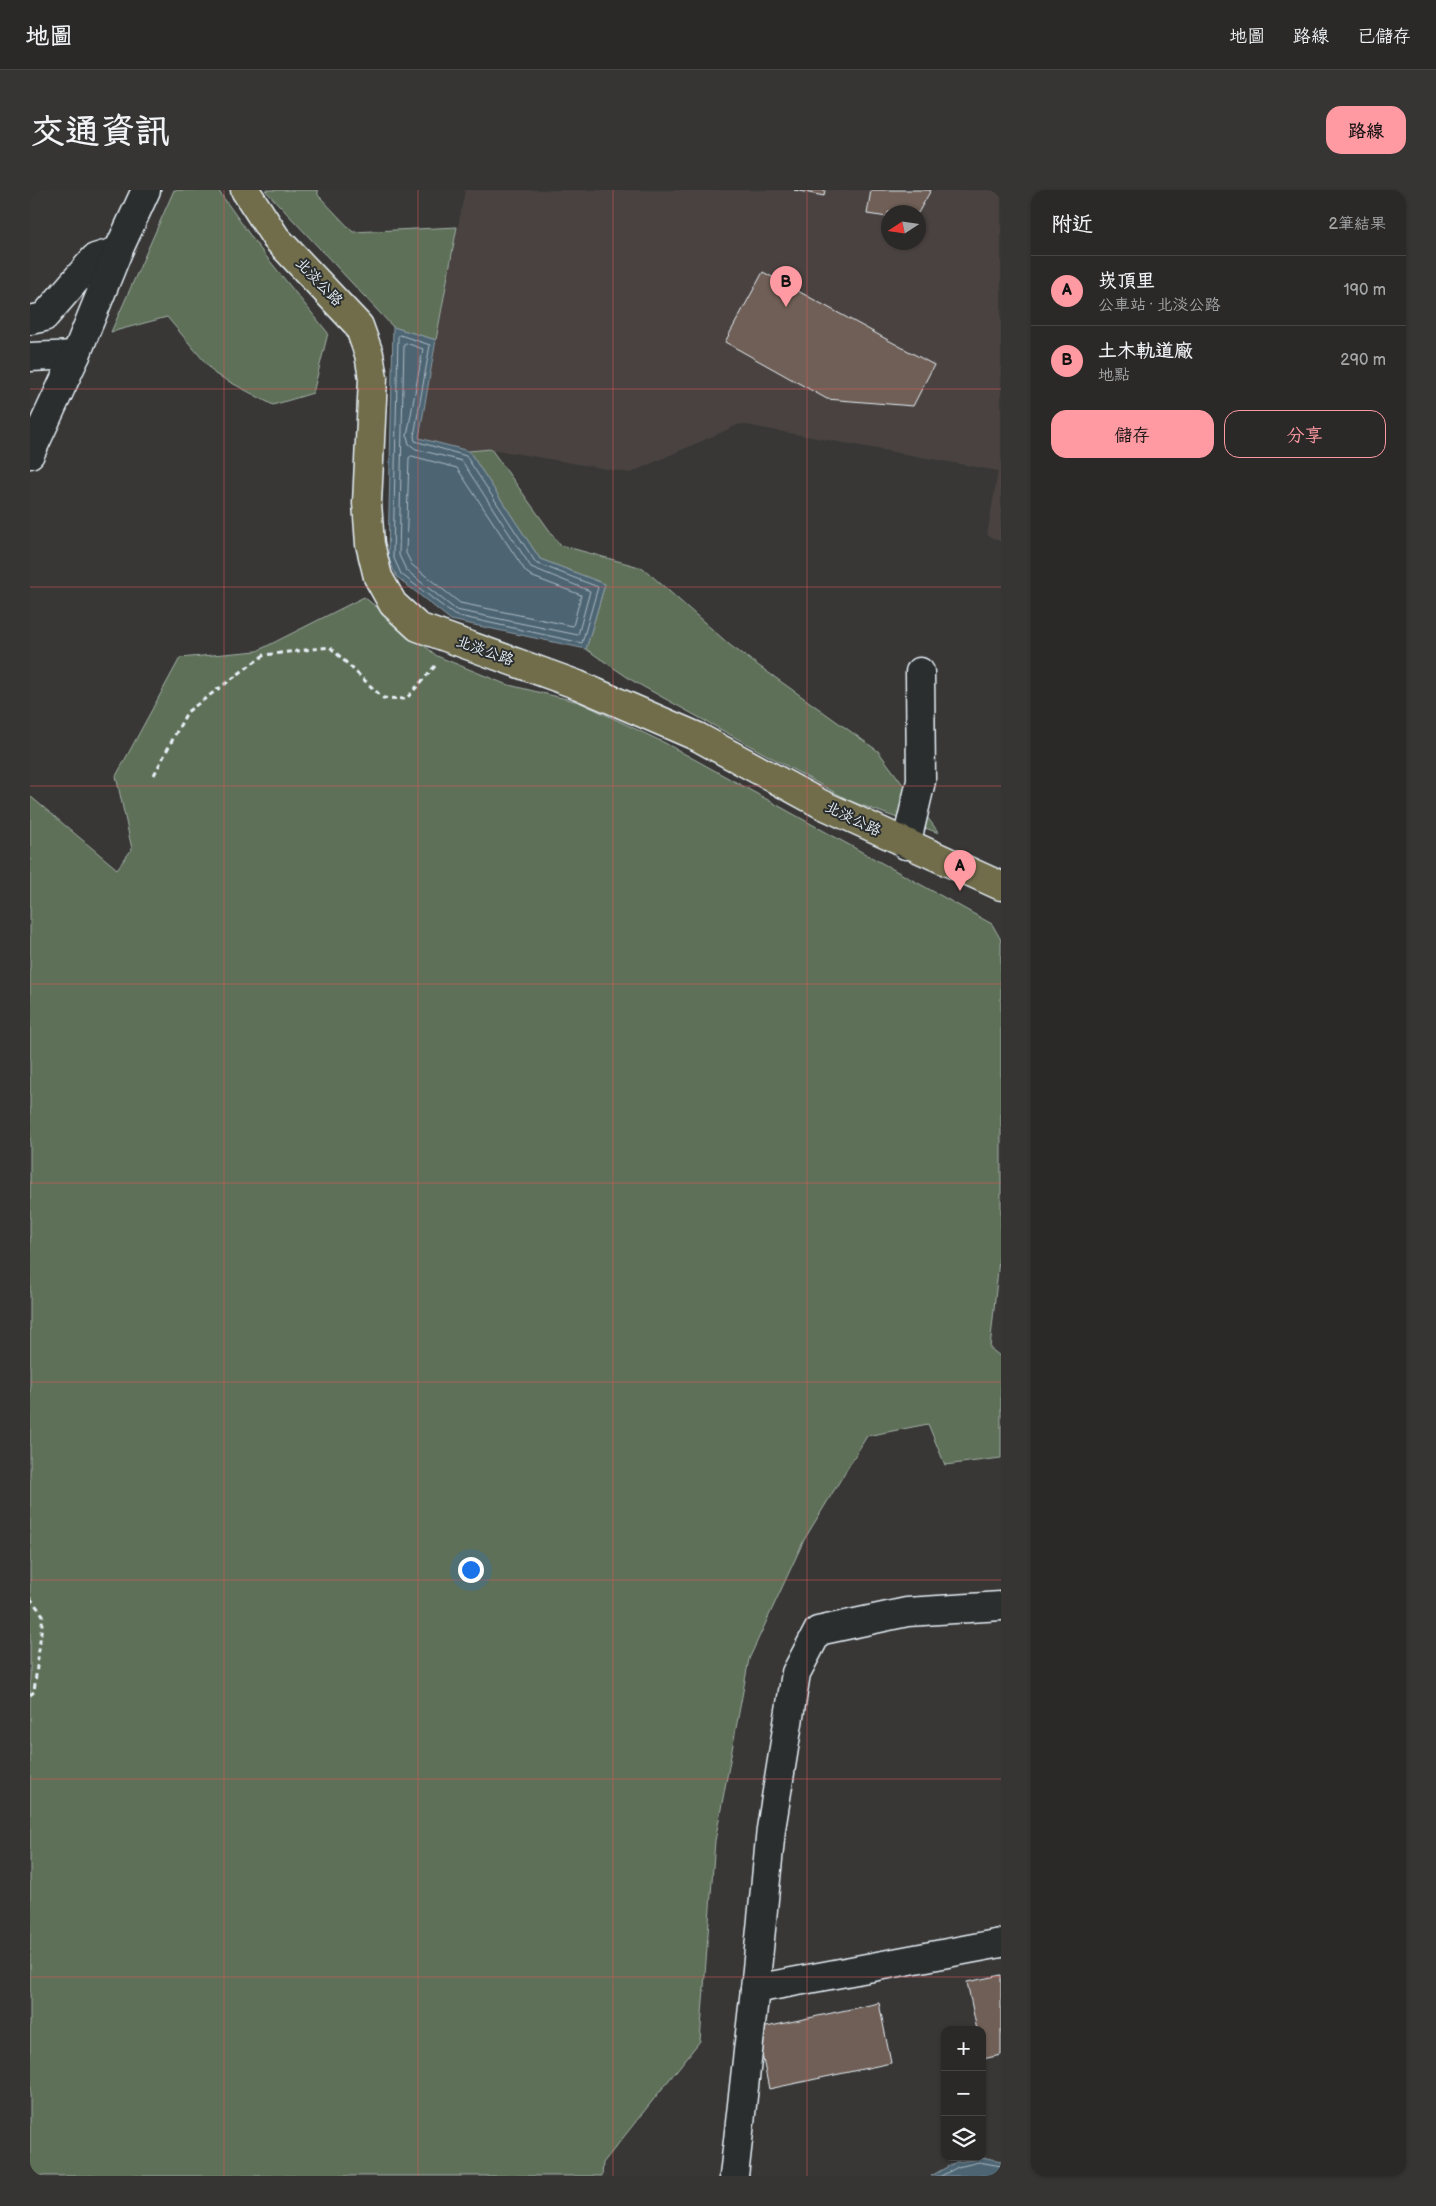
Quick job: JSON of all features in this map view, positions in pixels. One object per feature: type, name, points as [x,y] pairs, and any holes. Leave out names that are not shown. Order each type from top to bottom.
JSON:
[{"type":"main road","name":"北淡公路","points":[[245,190],[276,238],[359,326],[369,354],[374,378],[367,503],[370,544],[378,577],[393,604],[418,627],[578,685],[698,737],[821,804],[906,845],[1001,886]]},
{"type":"street","points":[[30,454],[76,356],[118,251],[146,190]]},
{"type":"street","points":[[30,320],[44,317],[95,258],[118,251]]},
{"type":"street","points":[[30,357],[76,356]]},
{"type":"street","points":[[906,845],[921,781],[920,672]]},
{"type":"street","points":[[734,2176],[771,1829],[796,1673],[818,1631],[906,1612],[1001,1606]]},
{"type":"street","points":[[755,1989],[1001,1943]]},
{"type":"path","points":[[154,775],[187,712],[264,655],[330,647],[383,698],[406,700],[457,640]]},
{"type":"path","points":[[30,1598],[43,1615],[34,1692],[30,1695]]},
{"type":"shaded area","points":[[465,190],[1001,190],[1001,542],[987,535],[998,471],[740,424],[630,473],[491,449],[469,451],[418,438]]},
{"type":"green space","points":[[174,190],[218,190],[257,245],[328,333],[313,393],[273,405],[215,374],[167,317],[111,332]]},
{"type":"green space","points":[[265,190],[318,190],[318,195],[353,232],[457,227],[436,340],[393,327]]},
{"type":"green space","points":[[491,449],[560,545],[643,568],[731,646],[878,751],[939,833],[850,801],[633,681],[586,649],[605,584],[540,559],[469,451]]},
{"type":"green space","points":[[364,597],[437,656],[505,684],[579,702],[665,743],[992,924],[1001,940],[1001,1240],[990,1348],[1001,1357],[1001,1458],[945,1465],[928,1424],[867,1436],[804,1540],[749,1659],[715,1841],[700,2041],[603,2163],[602,2176],[30,2176],[30,796],[117,869],[132,849],[116,776],[180,658],[257,651]]},
{"type":"water","points":[[393,327],[436,340],[419,438],[469,451],[540,559],[605,584],[586,649],[451,620],[397,577],[388,558]]},
{"type":"water","points":[[986,2158],[1001,2161],[1001,2176],[931,2176],[956,2162],[986,2161]]},
{"type":"building","points":[[794,190],[825,190],[824,196]]},
{"type":"building","points":[[871,190],[931,190],[923,205],[881,205],[881,216],[867,214]]},
{"type":"building","points":[[763,272],[934,365],[913,406],[827,399],[725,342]]},
{"type":"building","points":[[1001,1975],[1001,2055],[986,2058],[986,2026],[976,2026],[967,1982]]},
{"type":"building","points":[[879,2003],[891,2063],[769,2089],[757,2029]]},
{"type":"place","name":"土木軌道廠","points":[[786,307]]},
{"type":"place","name":"崁頂里","points":[[960,891]]}]
